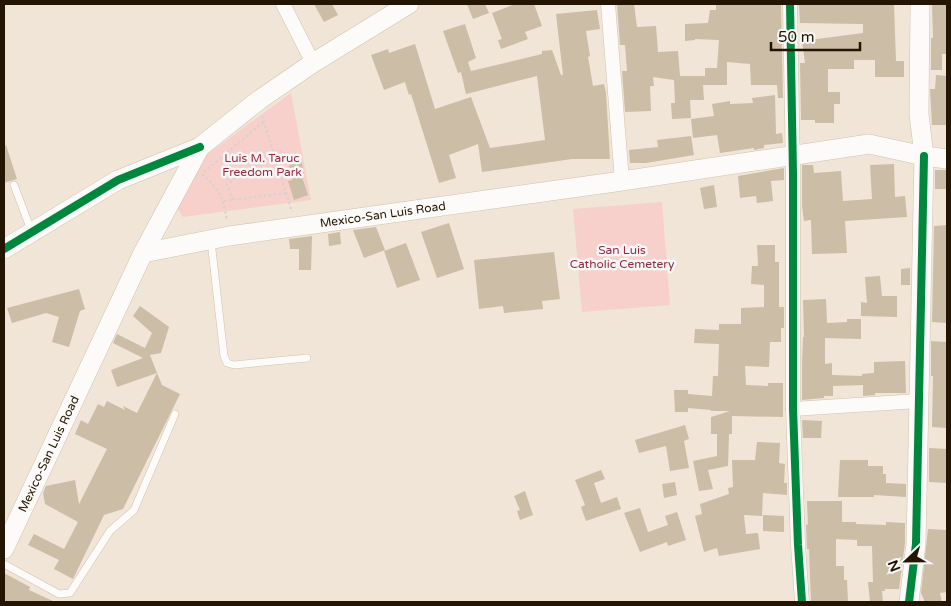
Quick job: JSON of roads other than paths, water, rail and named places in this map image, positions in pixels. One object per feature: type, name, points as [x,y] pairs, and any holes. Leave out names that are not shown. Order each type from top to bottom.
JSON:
[{"type":"main road","points":[[4,248],[118,180],[200,147],[259,100],[312,63],[410,4]]},
{"type":"main road","points":[[908,602],[916,544],[924,156],[919,114],[920,4]]},
{"type":"main road","name":"Mexico-San Luis Road","points":[[4,549],[143,253],[220,237],[622,181],[869,144],[947,159]]},
{"type":"main road","points":[[143,253],[196,170],[200,147]]},
{"type":"street","points":[[283,4],[312,63]]},
{"type":"street","points":[[608,4],[622,181]]},
{"type":"street","points":[[790,4],[793,409],[802,602]]},
{"type":"street","points":[[793,409],[919,401]]},
{"type":"lane","points":[[14,185],[32,233]]},
{"type":"lane","points":[[220,237],[224,356],[227,363],[234,365],[307,358]]},
{"type":"lane","points":[[4,564],[60,594],[70,593],[110,531],[134,510],[175,414]]},
{"type":"park label","name":"Luis M. Taruc Freedom Park","points":[[262,165]]},
{"type":"park label","name":"San Luis Catholic Cemetery","points":[[622,257]]}]
